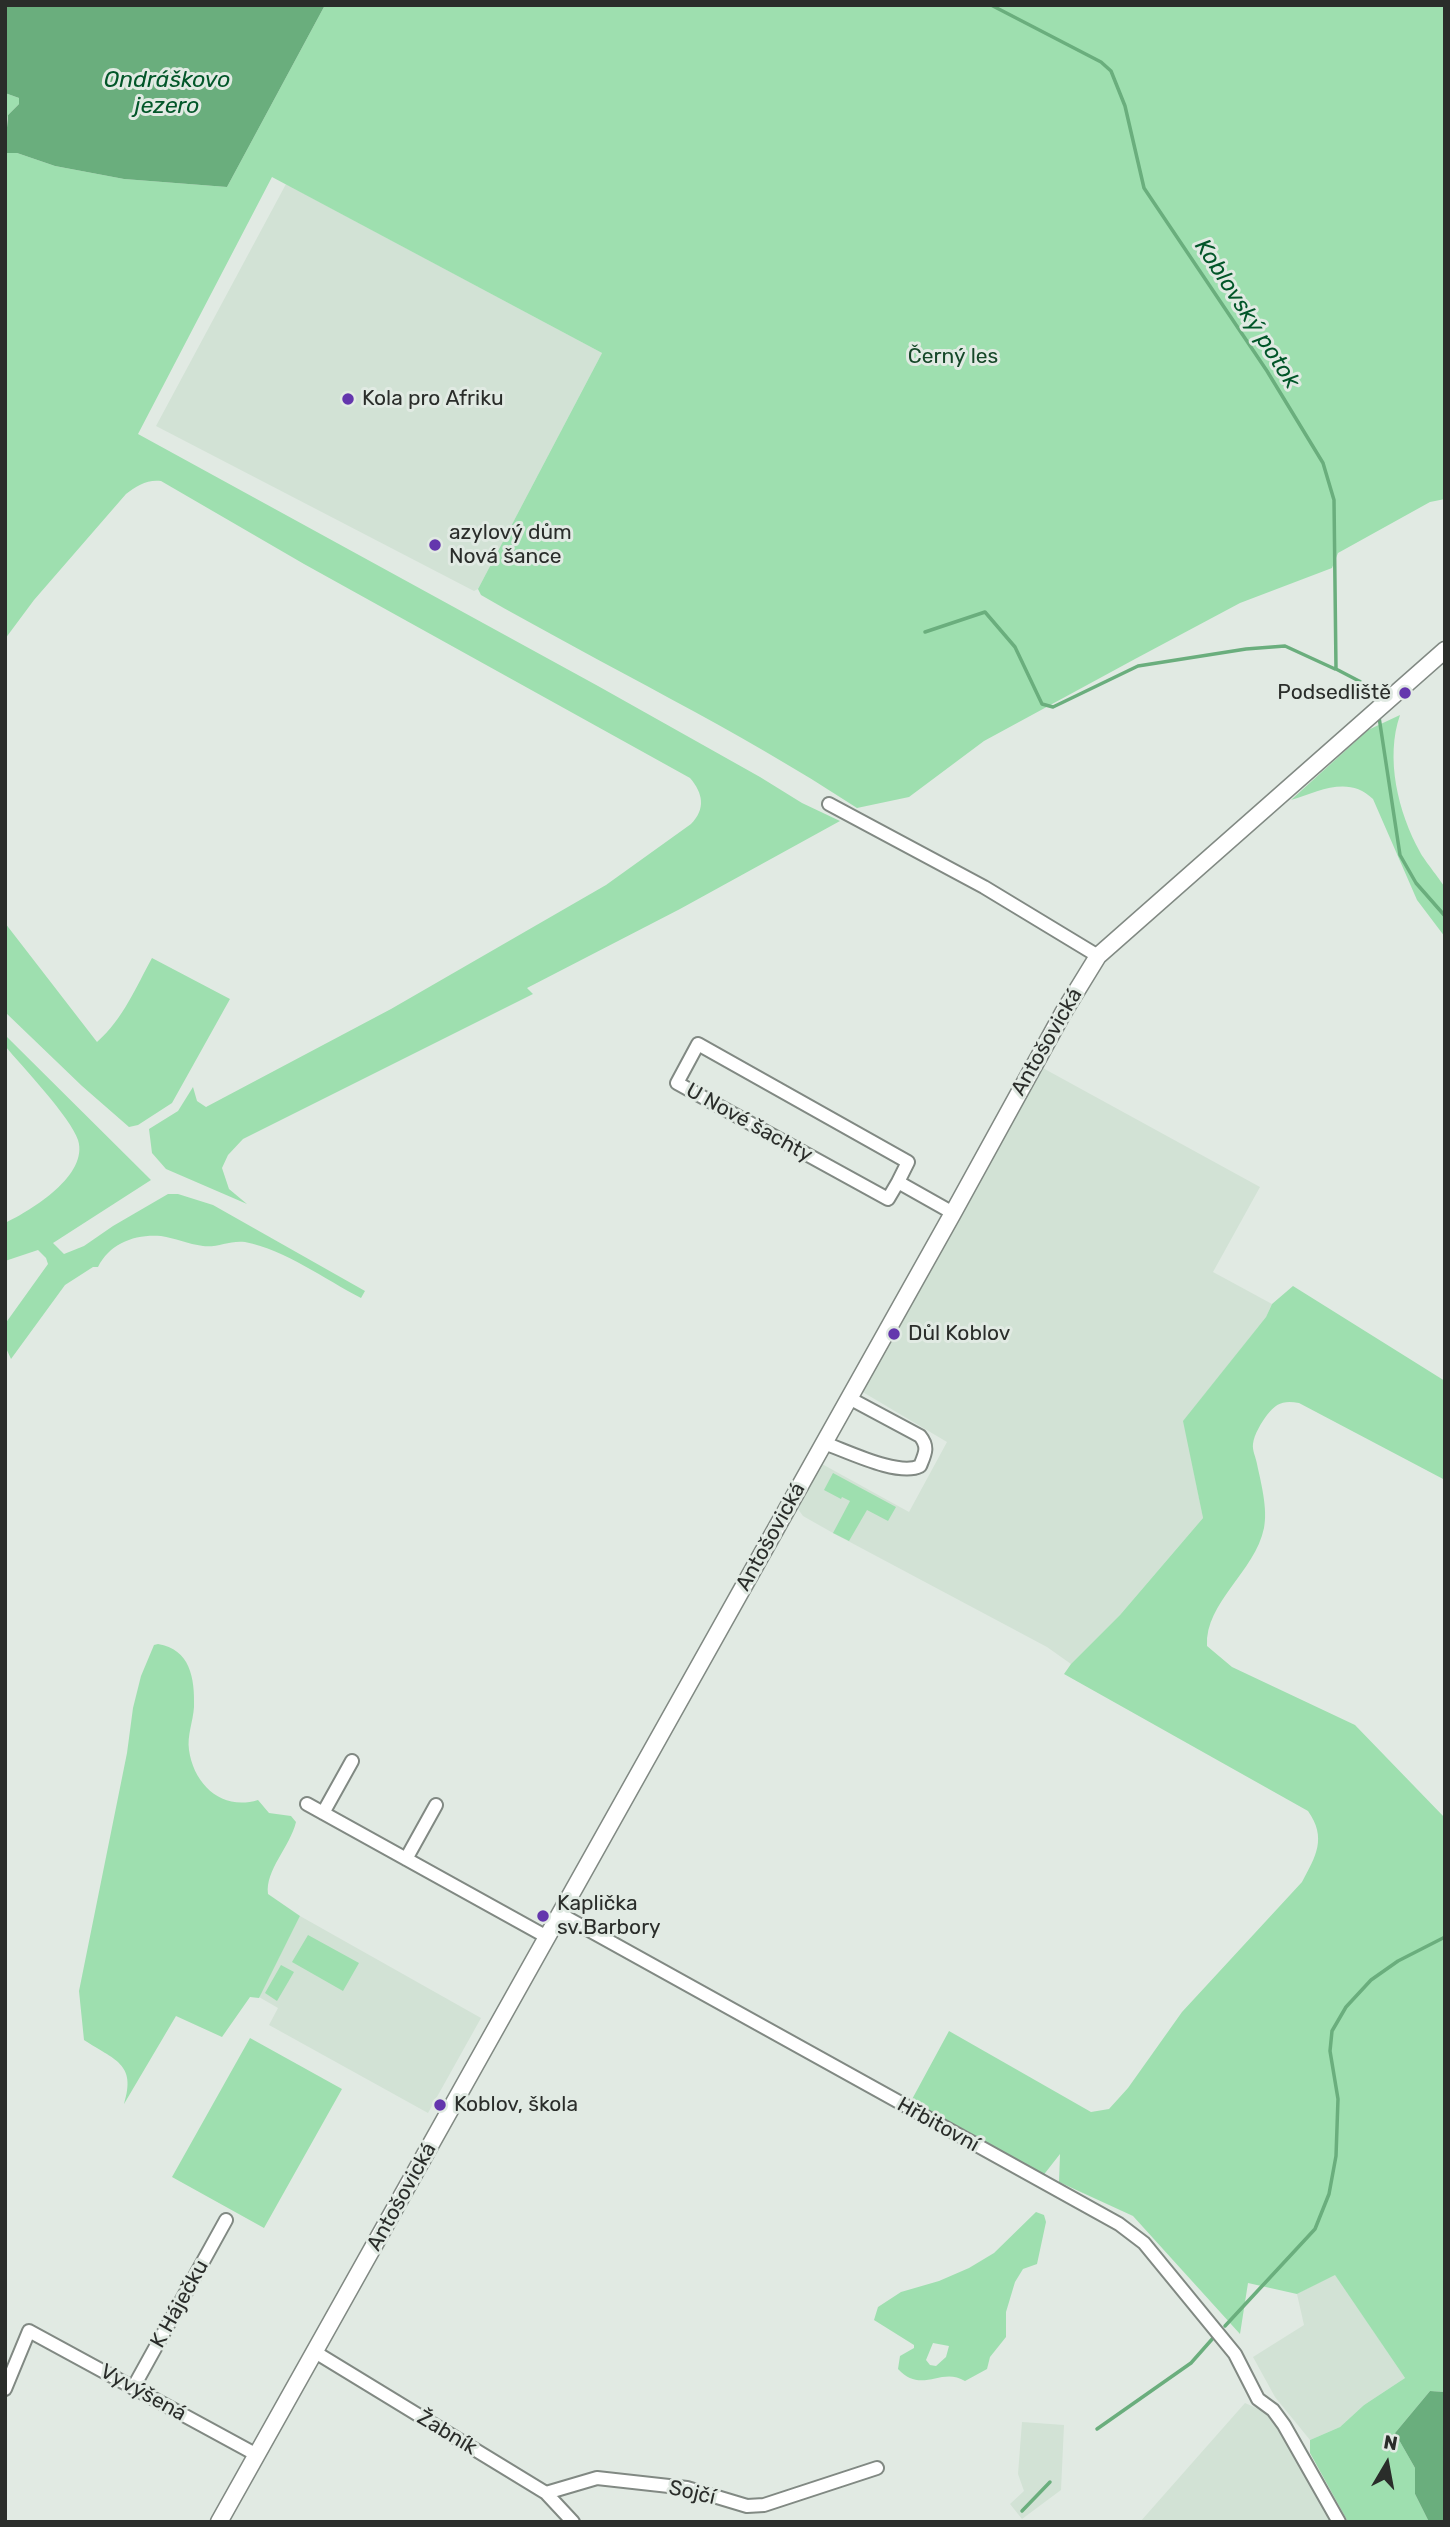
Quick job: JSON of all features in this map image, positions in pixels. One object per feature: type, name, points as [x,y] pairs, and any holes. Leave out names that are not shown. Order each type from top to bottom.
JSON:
[{"type":"street","name":"Antošovická","points":[[219,2522],[1049,1037],[1098,956],[1445,650]]},
{"type":"street","points":[[829,804],[984,887],[1098,956]]},
{"type":"street","name":"U Nové šachty","points":[[698,1044],[908,1162],[898,1182],[888,1199],[677,1083],[698,1044]]},
{"type":"street","points":[[898,1182],[953,1213]]},
{"type":"street","points":[[824,1443],[898,1469],[912,1470],[920,1466],[927,1450],[926,1443],[920,1436],[849,1398]]},
{"type":"street","points":[[323,1813],[352,1761]]},
{"type":"street","points":[[307,1804],[547,1937]]},
{"type":"street","points":[[406,1859],[436,1805]]},
{"type":"street","name":"Hřbitovní","points":[[560,1914],[1119,2224],[1144,2243],[1235,2354],[1258,2399],[1273,2410],[1284,2425],[1339,2522]]},
{"type":"street","name":"K Háječku","points":[[133,2388],[226,2220]]},
{"type":"street","name":"Vyvýšená","points":[[5,2389],[29,2331],[257,2455]]},
{"type":"street","name":"Žabník","points":[[315,2352],[546,2493],[573,2522]]},
{"type":"street","name":"Sojčí","points":[[546,2493],[597,2478],[687,2488],[747,2506],[764,2505],[877,2468]]},
{"type":"shaded area","points":[[286,184],[602,353],[478,589],[474,591],[156,426]]},
{"type":"shaded area","points":[[1041,1067],[1260,1187],[1213,1272],[1272,1304],[1266,1317],[1184,1421],[1203,1518],[1120,1615],[1071,1664],[1047,1647],[803,1516],[798,1509],[822,1464],[909,1512],[947,1442],[861,1391]]},
{"type":"shaded area","points":[[300,1916],[481,2018],[428,2113],[269,2025],[278,2008],[259,1997]]},
{"type":"shaded area","points":[[1335,2274],[1405,2378],[1364,2405],[1340,2427],[1310,2440],[1275,2397],[1253,2357],[1304,2325],[1297,2294]]},
{"type":"shaded area","points":[[1245,2403],[1272,2415],[1332,2522],[1140,2522]]},
{"type":"shaded area","points":[[1022,2422],[1064,2425],[1061,2490],[1022,2519],[1010,2504],[1024,2491],[1018,2474]]},
{"type":"green space","name":"Černý les","points":[[325,5],[1445,5],[1445,499],[1430,502],[1338,553],[1332,568],[1240,603],[984,741],[909,797],[857,808],[718,725],[481,595],[478,589],[602,353],[272,177],[138,434],[598,686],[802,803],[840,821],[680,909],[527,988],[533,994],[243,1139],[228,1155],[222,1168],[229,1189],[247,1204],[166,1169],[152,1153],[149,1129],[178,1111],[193,1087],[197,1101],[206,1107],[391,1009],[606,885],[691,824],[701,807],[698,789],[690,778],[304,564],[161,481],[142,484],[126,494],[34,600],[5,639],[5,153],[17,153],[55,166],[124,179],[227,187]]},
{"type":"green space","points":[[5,93],[19,98],[19,104],[8,115],[5,128]]},
{"type":"green space","points":[[1400,715],[1394,749],[1396,785],[1412,836],[1422,856],[1445,888],[1445,937],[1417,900],[1373,799],[1364,792],[1344,786],[1323,789],[1291,800],[1368,730]]},
{"type":"green space","points":[[5,923],[97,1042],[122,1013],[152,958],[230,999],[172,1103],[138,1125],[129,1127],[5,1012]]},
{"type":"green space","points":[[5,1035],[151,1180],[53,1243],[64,1254],[84,1246],[168,1194],[178,1194],[213,1205],[365,1291],[361,1298],[290,1258],[260,1246],[239,1242],[203,1246],[161,1236],[142,1237],[116,1246],[98,1267],[93,1267],[65,1285],[11,1359],[5,1346],[5,1324],[48,1264],[38,1250],[5,1261],[5,1223],[56,1190],[75,1166],[79,1153],[74,1130],[5,1046]]},
{"type":"green space","points":[[1293,1286],[1445,1381],[1445,1480],[1299,1403],[1281,1403],[1270,1411],[1257,1432],[1253,1446],[1264,1496],[1264,1528],[1251,1559],[1214,1615],[1207,1646],[1232,1667],[1355,1725],[1445,1818],[1445,2392],[1430,2391],[1395,2433],[1415,2468],[1415,2494],[1429,2522],[1348,2522],[1310,2453],[1310,2440],[1340,2427],[1364,2405],[1405,2378],[1335,2275],[1297,2294],[1248,2283],[1240,2334],[1133,2216],[1059,2182],[1060,2154],[1042,2177],[910,2103],[949,2031],[1091,2112],[1109,2109],[1128,2088],[1182,2012],[1302,1882],[1312,1864],[1318,1838],[1314,1821],[1308,1811],[1064,1674],[1120,1615],[1203,1518],[1183,1421],[1266,1317],[1272,1304]]},
{"type":"green space","points":[[833,1473],[896,1507],[888,1521],[867,1510],[849,1541],[833,1533],[850,1501],[824,1490]]},
{"type":"green space","points":[[158,1644],[177,1652],[188,1666],[194,1707],[189,1750],[192,1763],[204,1784],[222,1798],[233,1802],[258,1800],[269,1813],[291,1816],[296,1822],[270,1876],[268,1894],[300,1916],[259,1998],[250,1997],[222,2037],[176,2016],[124,2104],[127,2090],[125,2071],[113,2058],[84,2040],[79,1991],[127,1753],[133,1708],[141,1676],[154,1645]]},
{"type":"green space","points":[[308,1935],[359,1963],[343,1991],[292,1962]]},
{"type":"green space","points":[[281,1965],[294,1972],[277,2001],[265,1993]]},
{"type":"green space","points":[[250,2038],[342,2089],[264,2228],[172,2177]]},
{"type":"green space","points":[[1036,2212],[1044,2215],[1046,2222],[1037,2264],[1023,2269],[1015,2282],[1006,2312],[1006,2337],[990,2357],[987,2369],[965,2381],[948,2376],[915,2380],[907,2376],[898,2369],[900,2356],[914,2348],[914,2345],[874,2320],[878,2307],[901,2292],[939,2281],[994,2253]],"holes":[[[933,2343],[949,2346],[946,2357],[936,2366],[930,2365],[926,2360]]]},
{"type":"water","name":"Ondráškovo jezero","points":[[5,5],[325,5],[227,187],[124,179],[55,166],[17,153],[5,153],[8,115],[19,104],[19,98],[5,93]]},
{"type":"water","points":[[1430,2391],[1445,2392],[1445,2522],[1429,2522],[1415,2494],[1415,2468],[1395,2433]]},
{"type":"waterway","name":"Koblovský potok","points":[[991,5],[1101,62],[1111,71],[1125,106],[1144,188],[1267,371],[1323,463],[1334,500],[1336,669],[1375,693]]},
{"type":"waterway","points":[[925,632],[985,612],[1015,647],[1042,704],[1053,707],[1138,666],[1246,649],[1285,646],[1335,669]]},
{"type":"waterway","name":"Koblovský potok","points":[[1379,717],[1400,855],[1416,883],[1445,916]]},
{"type":"waterway","points":[[1225,2326],[1315,2229],[1329,2194],[1336,2156],[1338,2099],[1330,2051],[1332,2031],[1346,2007],[1371,1980],[1398,1961],[1445,1937]]},
{"type":"waterway","points":[[1097,2429],[1191,2363],[1214,2337]]},
{"type":"waterway","points":[[1022,2511],[1050,2482]]},
{"type":"place","name":"Kola pro Afriku","points":[[348,399]]},
{"type":"place","name":"azylový dům Nová šance","points":[[435,545]]},
{"type":"place","name":"Podsedliště","points":[[1405,693]]},
{"type":"place","name":"Důl Koblov","points":[[894,1334]]},
{"type":"place","name":"Kaplička sv.Barbory","points":[[543,1916]]},
{"type":"place","name":"Koblov, škola","points":[[440,2105]]}]
